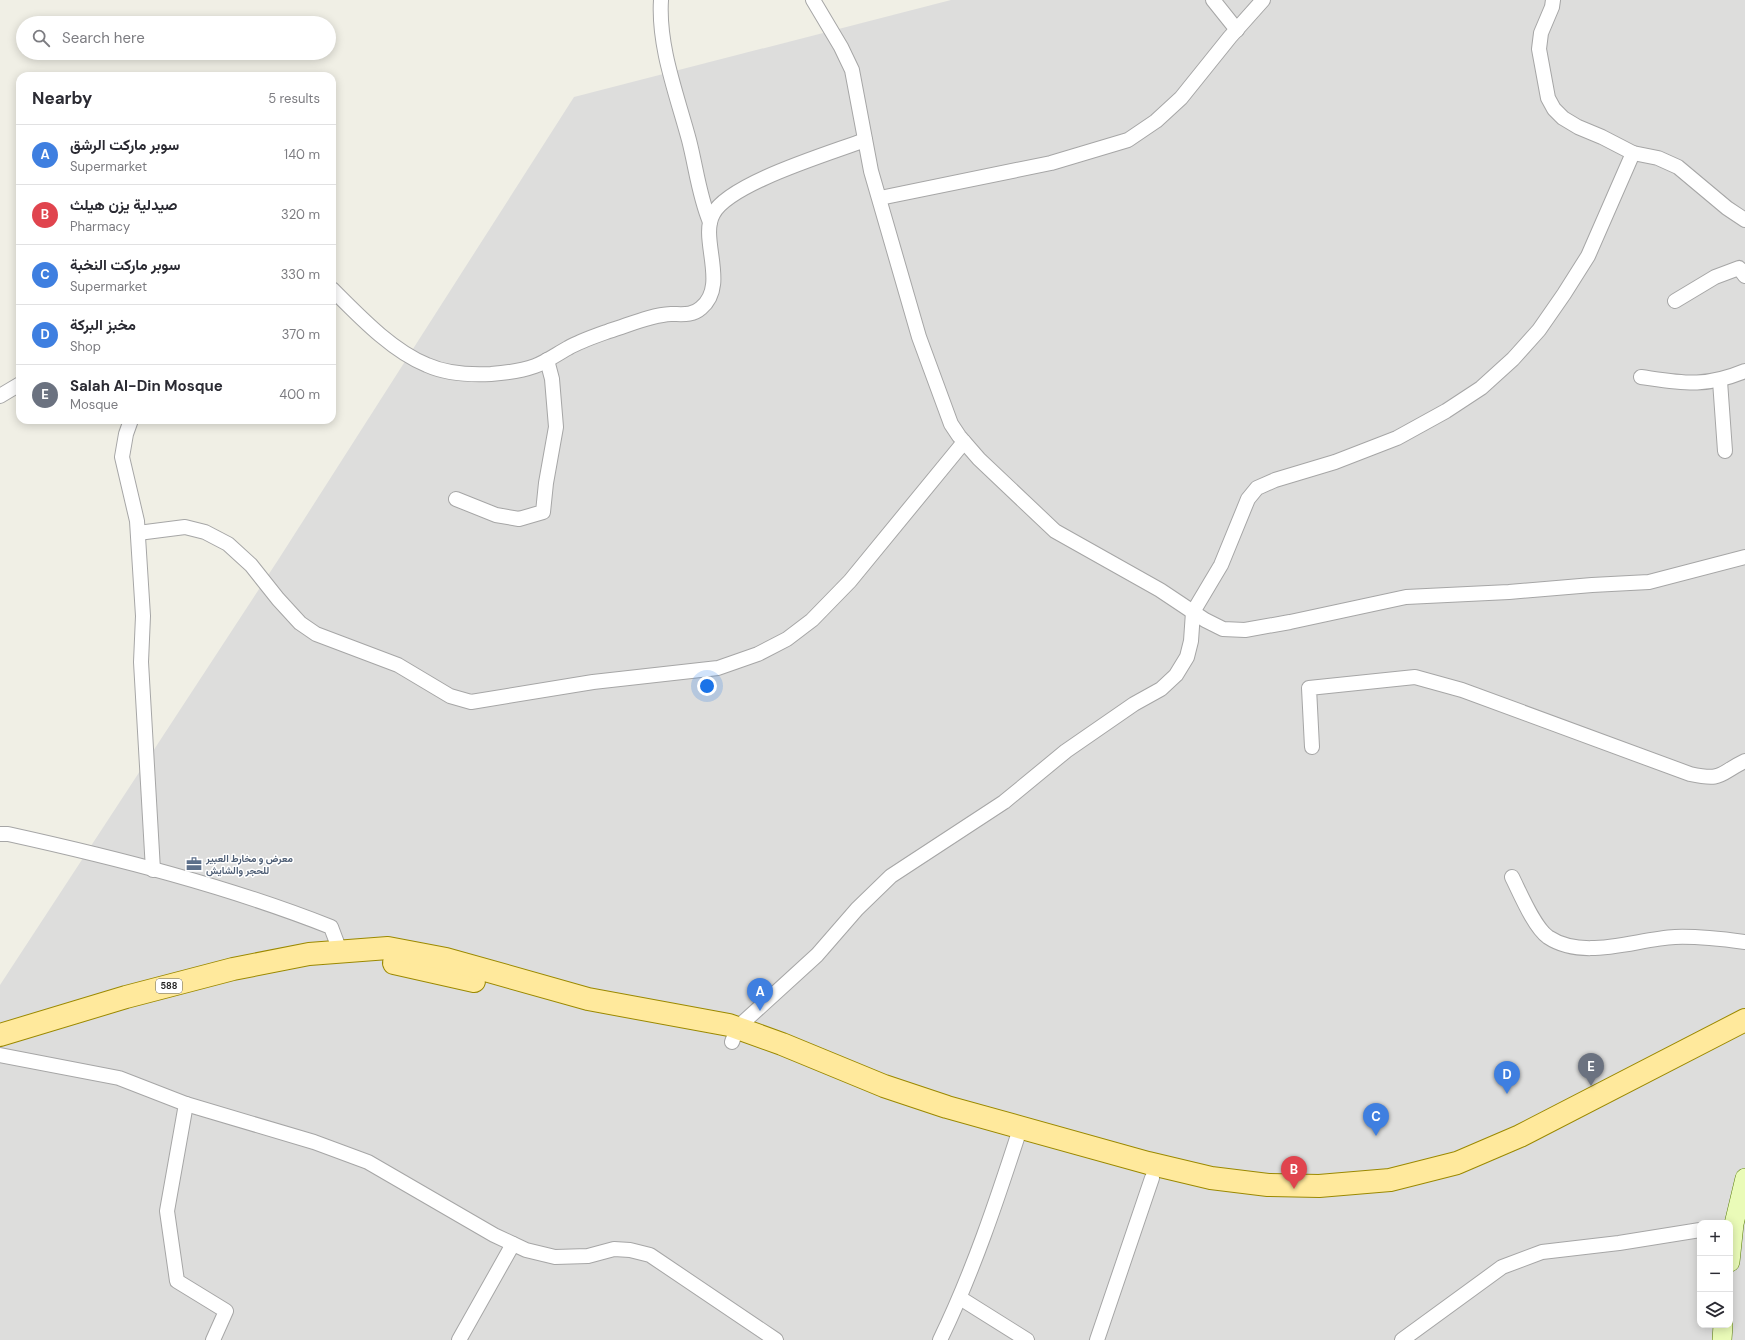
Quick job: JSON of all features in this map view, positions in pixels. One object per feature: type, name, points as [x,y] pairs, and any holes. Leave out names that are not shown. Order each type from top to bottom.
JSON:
[{"type":"main road","points":[[340,951],[453,976],[616,1018],[704,1034],[735,1035],[766,1052],[934,1116],[1211,1178],[1268,1185],[1352,1184],[1390,1180],[1457,1163],[1520,1136],[1745,1020]]},
{"type":"main road","name":"588","points":[[0,1035],[126,997],[233,969],[309,954],[340,951]]},
{"type":"main road","points":[[1018,1135],[1052,1153],[1152,1178],[1225,1193],[1324,1200],[1374,1196],[1418,1188],[1468,1171],[1528,1144],[1745,1034]]},
{"type":"street","points":[[661,0],[662,22],[667,59],[696,167],[703,205],[710,222]]},
{"type":"street","points":[[813,0],[842,47],[852,70],[871,170],[920,337],[951,424],[979,459],[1055,531],[1160,590],[1193,612],[1223,629],[1245,630],[1406,597],[1509,592],[1649,582],[1745,558]]},
{"type":"street","points":[[1213,0],[1237,30]]},
{"type":"street","points":[[880,198],[1051,163],[1128,140],[1156,121],[1181,98],[1263,0]]},
{"type":"street","points":[[1553,0],[1552,7],[1541,32],[1539,50],[1548,98],[1554,109],[1563,118],[1578,127],[1602,137],[1633,153],[1658,158],[1678,167],[1727,208],[1745,220]]},
{"type":"street","points":[[336,293],[355,312],[399,350],[427,366],[454,373],[479,374],[502,373],[536,366],[570,347],[603,333],[654,317],[694,313],[708,300],[712,290],[713,272],[710,222],[713,213],[720,204],[746,187],[778,171],[865,140]]},
{"type":"street","points":[[735,1035],[817,955],[857,909],[891,876],[1004,802],[1066,751],[1134,704],[1161,689],[1176,675],[1187,657],[1191,641],[1193,612],[1221,565],[1248,499],[1257,488],[1275,480],[1335,462],[1397,438],[1446,411],[1481,388],[1513,359],[1539,330],[1588,256],[1633,153]]},
{"type":"street","points":[[1675,301],[1715,277],[1739,268],[1745,276]]},
{"type":"street","points":[[456,499],[496,515],[519,519],[543,512],[546,483],[556,427],[552,380],[547,360]]},
{"type":"street","points":[[1641,377],[1689,384],[1720,381],[1745,371]]},
{"type":"street","points":[[1720,381],[1725,451]]},
{"type":"street","points":[[0,396],[16,386]]},
{"type":"street","points":[[130,424],[126,434],[122,457],[137,521],[138,533],[143,616],[141,662],[154,870]]},
{"type":"street","points":[[138,533],[185,527],[205,532],[228,544],[251,565],[278,599],[300,623],[316,634],[398,665],[450,696],[471,702],[593,682],[718,668],[758,654],[788,639],[812,620],[850,581],[964,442]]},
{"type":"street","points":[[1312,747],[1309,688],[1415,677],[1462,690],[1690,774],[1708,778],[1717,777],[1745,761]]},
{"type":"street","points":[[0,834],[8,834],[70,848],[154,870],[277,906],[331,927],[340,951]]},
{"type":"street","points":[[1512,877],[1539,928],[1548,936],[1575,948],[1592,950],[1676,937],[1745,942]]},
{"type":"street","points":[[0,1055],[119,1078],[186,1104],[314,1142],[368,1162],[467,1220],[526,1250],[555,1257],[588,1256],[614,1249],[630,1250],[650,1255],[776,1340]]},
{"type":"street","points":[[186,1104],[167,1212],[178,1281],[226,1311],[213,1340]]},
{"type":"street","points":[[940,1340],[960,1298],[1018,1135]]},
{"type":"street","points":[[1097,1340],[1152,1178]]},
{"type":"street","points":[[1733,1220],[1745,1178]]},
{"type":"street","points":[[1402,1340],[1502,1267],[1542,1252],[1619,1243],[1697,1230]]},
{"type":"street","points":[[1733,1231],[1736,1252]]},
{"type":"street","points":[[459,1340],[513,1244]]},
{"type":"street","points":[[960,1298],[1027,1340]]},
{"type":"street","points":[[1722,1340],[1723,1328]]},
{"type":"shaded area","points":[[951,0],[1745,0],[1745,1340],[0,1340],[0,985],[280,557],[574,97]]},
{"type":"place","name":"معرض و مخارط العبير للحجر والشايش","points":[[194,864]]},
{"type":"place","name":"سوبر ماركت الرشق","points":[[760,1011]]},
{"type":"place","name":"Salah Al-Din Mosque","points":[[1591,1086]]},
{"type":"place","name":"مخبز البركة","points":[[1507,1094]]},
{"type":"place","name":"سوبر ماركت النخبة","points":[[1376,1136]]},
{"type":"place","name":"صيدلية يزن هيلث","points":[[1294,1189]]}]
